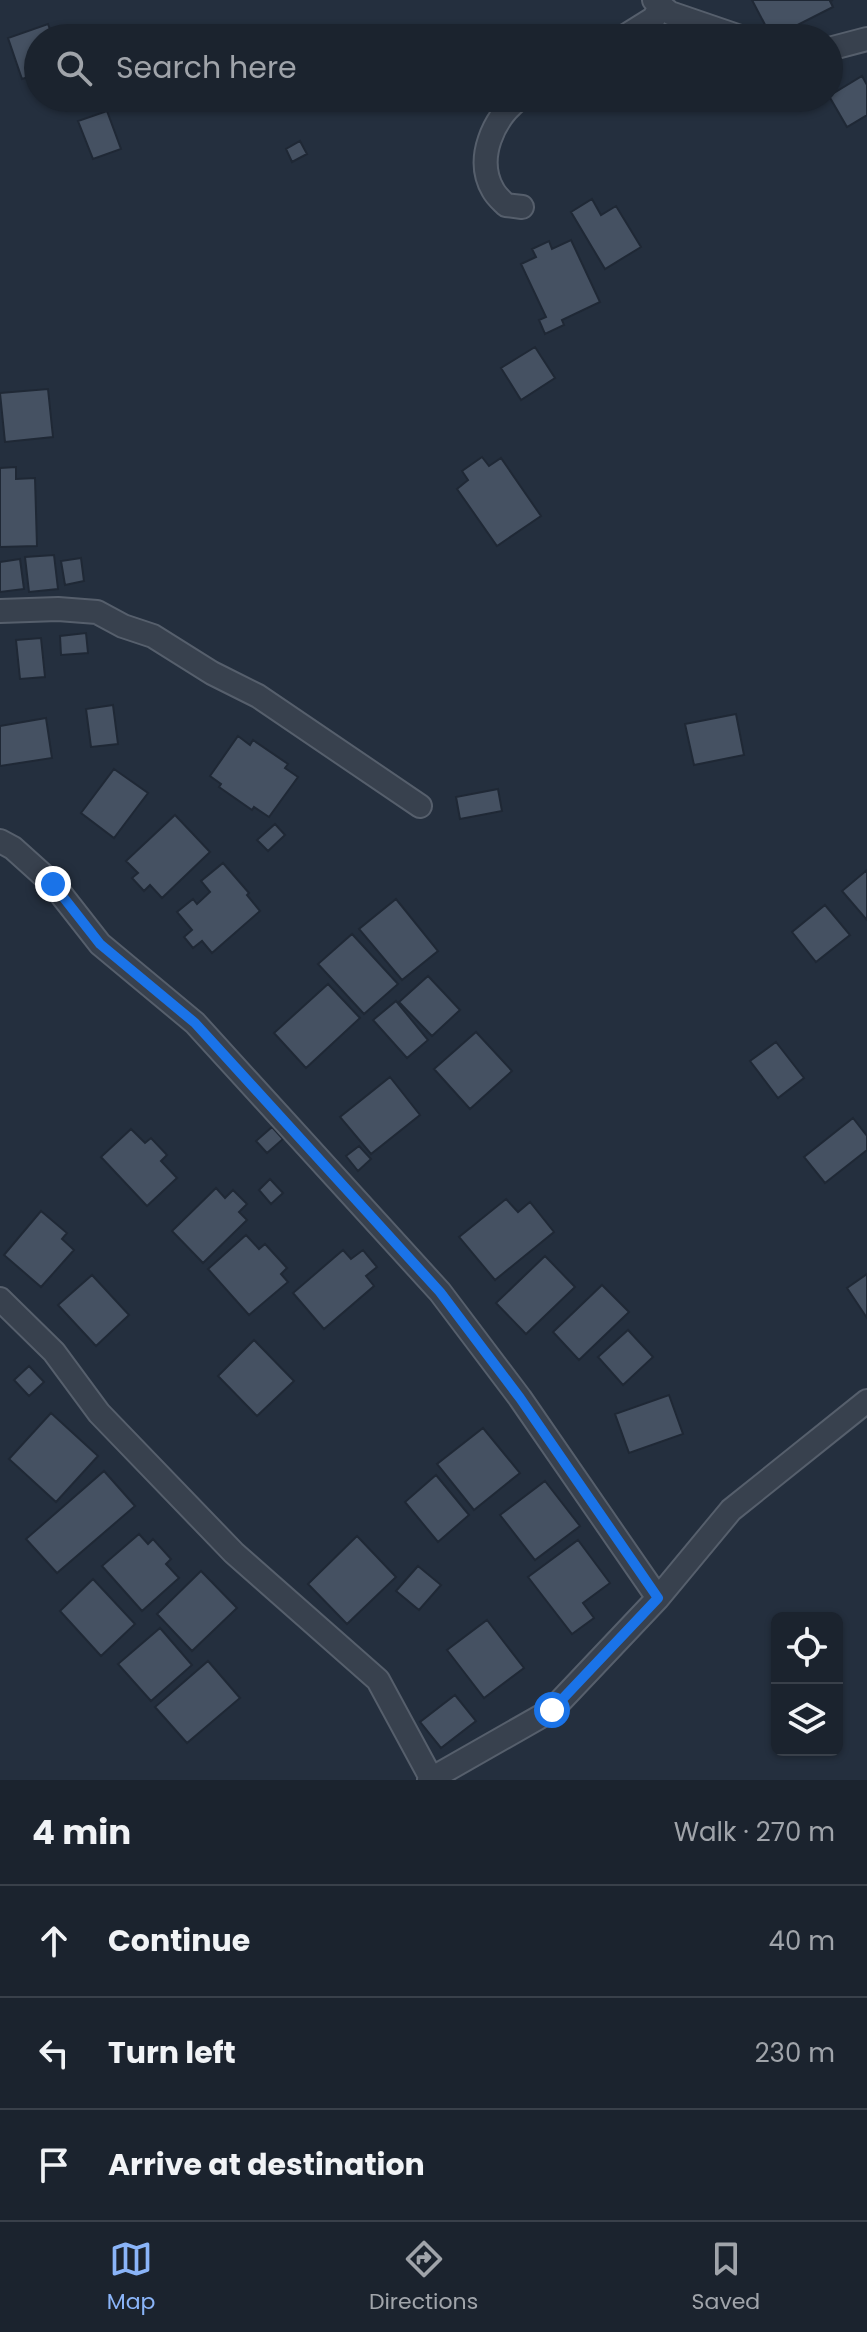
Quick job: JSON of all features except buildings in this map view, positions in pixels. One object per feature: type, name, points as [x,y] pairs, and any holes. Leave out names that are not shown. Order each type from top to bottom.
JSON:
[{"type":"street","points":[[644,24],[654,18],[657,3],[704,24]]},
{"type":"street","points":[[843,45],[867,39]]},
{"type":"street","points":[[507,112],[494,127],[486,150],[486,170],[493,191],[506,205],[522,207]]},
{"type":"street","points":[[0,611],[58,609],[97,612],[123,626],[153,636],[212,673],[258,696],[420,806]]},
{"type":"street","points":[[0,841],[13,848],[53,884],[100,944],[195,1023],[440,1292],[520,1398],[658,1598]]},
{"type":"street","points":[[0,1299],[54,1352],[99,1413],[234,1553],[378,1680],[430,1779],[552,1710],[658,1598],[731,1510],[867,1401]]},
{"type":"route","points":[[53,884],[100,944],[195,1023],[440,1292],[520,1398],[658,1598],[552,1710]]}]
